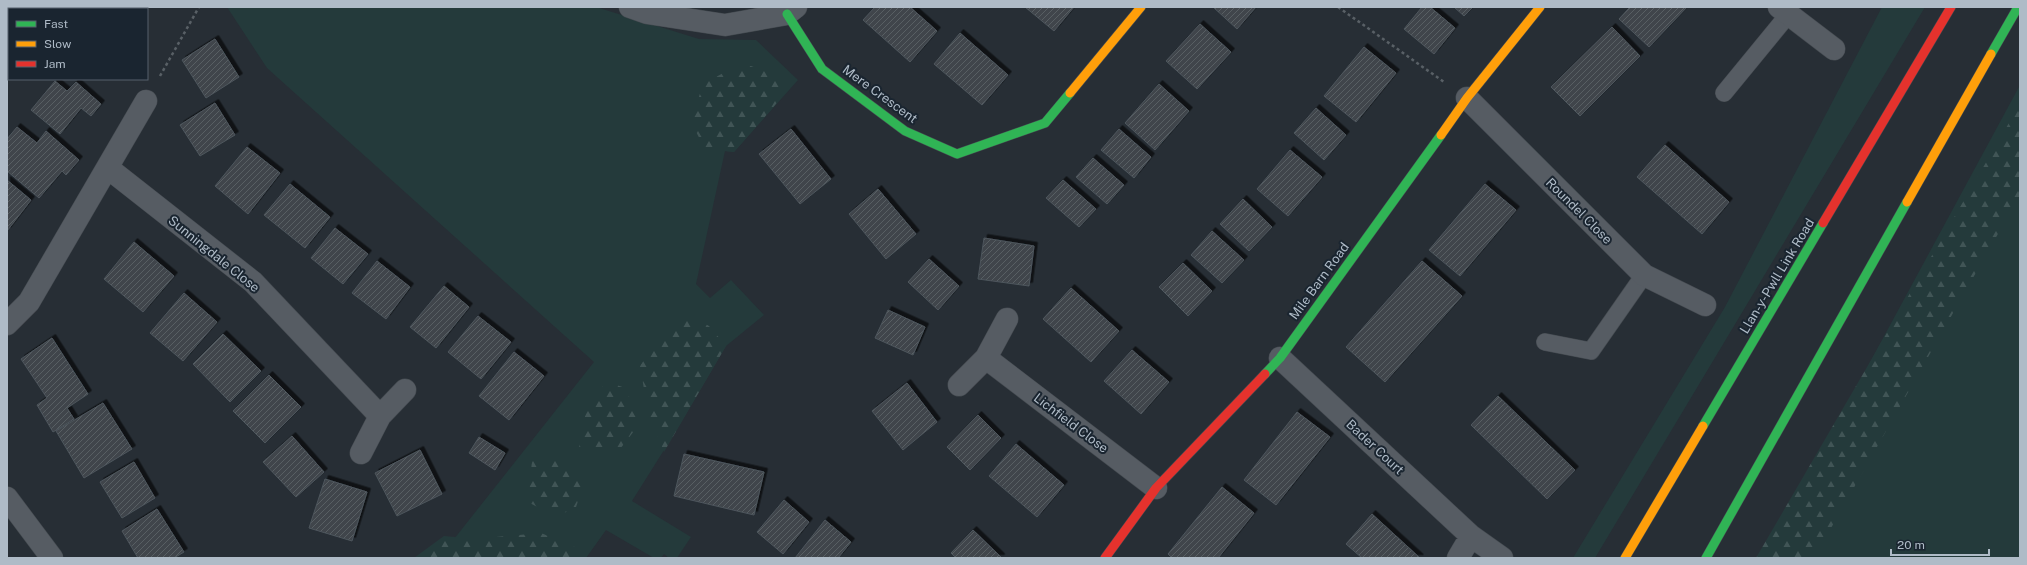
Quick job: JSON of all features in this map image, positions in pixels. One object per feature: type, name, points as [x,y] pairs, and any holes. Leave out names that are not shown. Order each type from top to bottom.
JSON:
[{"type":"main road","name":"Mere Crescent","points":[[791,11],[822,69],[905,131],[957,154],[1045,124],[1141,7]]},
{"type":"main road","name":"Mile Barn Road","points":[[1105,558],[1156,488],[1280,358],[1467,98],[1540,7]]},
{"type":"main road","name":"Llan-y-Pwll Link Road","points":[[1625,558],[1951,7]]},
{"type":"main road","points":[[1706,558],[2018,7]]},
{"type":"street","points":[[630,7],[647,13],[724,25],[791,11]]},
{"type":"street","points":[[1783,11],[1834,49]]},
{"type":"street","name":"Roundel Close","points":[[1467,98],[1644,275],[1705,305]]},
{"type":"street","points":[[7,324],[28,302],[146,101]]},
{"type":"street","name":"Sunningdale Close","points":[[108,168],[252,282],[380,416]]},
{"type":"street","points":[[959,385],[986,358],[1007,319]]},
{"type":"street","name":"Lichfield Close","points":[[986,358],[1156,488]]},
{"type":"street","name":"Bader Court","points":[[1280,358],[1471,536],[1502,558]]},
{"type":"street","points":[[361,453],[380,416],[405,390]]},
{"type":"street","points":[[7,498],[52,558]]},
{"type":"street","points":[[1458,558],[1471,536]]},
{"type":"lane","points":[[1724,93],[1783,11]]},
{"type":"lane","points":[[1545,342],[1591,351],[1644,275]]},
{"type":"path","points":[[146,101],[199,7]]},
{"type":"path","points":[[1338,7],[1467,98]]},
{"type":"green space","points":[[227,7],[596,7],[699,39],[756,40],[798,80],[734,152],[725,151],[696,284],[710,298],[731,280],[764,315],[726,346],[676,431],[632,501],[691,537],[677,558],[669,558],[664,554],[661,558],[654,558],[606,530],[586,558],[439,558],[594,362],[267,68]]},
{"type":"green space","points":[[1882,7],[1925,7],[1595,558],[1573,558],[1725,307]]},
{"type":"green space","points":[[751,66],[777,76],[782,97],[734,152],[705,149],[691,122],[703,84],[727,71]]},
{"type":"green space","points":[[2020,85],[2020,558],[1764,558]]},
{"type":"green space","points":[[2020,104],[2020,195],[1814,558],[1756,558]]},
{"type":"green space","points":[[690,315],[709,326],[726,346],[664,452],[648,412],[640,366],[665,329]]},
{"type":"green space","points":[[606,381],[625,388],[641,422],[620,449],[606,451],[579,448],[586,411]]},
{"type":"green space","points":[[559,454],[584,484],[576,507],[556,517],[528,502],[532,461]]},
{"type":"green space","points":[[541,533],[577,548],[582,558],[414,558],[444,536],[473,539]]},
{"type":"building","points":[[875,7],[910,7],[937,31],[910,62],[863,20]]},
{"type":"building","points":[[1025,7],[1074,7],[1054,31]]},
{"type":"building","points":[[1213,7],[1256,7],[1237,29]]},
{"type":"building","points":[[1422,7],[1430,7],[1455,28],[1434,54],[1404,29]]},
{"type":"building","points":[[1454,7],[1473,7],[1464,16]]},
{"type":"building","points":[[1630,7],[1687,7],[1649,47],[1619,19]]},
{"type":"building","points":[[1200,24],[1231,52],[1197,89],[1166,61]]},
{"type":"building","points":[[1612,27],[1640,56],[1580,116],[1551,87]]},
{"type":"building","points":[[960,33],[1008,75],[982,105],[934,64]]},
{"type":"building","points":[[215,39],[239,77],[206,98],[182,60]]},
{"type":"building","points":[[1364,47],[1396,73],[1356,122],[1324,96]]},
{"type":"building","points":[[55,81],[67,91],[76,82],[101,104],[91,116],[81,108],[60,134],[31,110]]},
{"type":"building","points":[[1159,84],[1189,111],[1155,150],[1125,123]]},
{"type":"building","points":[[215,103],[235,135],[200,156],[180,125]]},
{"type":"building","points":[[1316,108],[1346,135],[1324,160],[1294,133]]},
{"type":"building","points":[[17,127],[37,143],[46,131],[79,160],[66,175],[62,171],[39,198],[7,171],[7,139]]},
{"type":"building","points":[[791,129],[831,179],[800,204],[759,154]]},
{"type":"building","points":[[1119,129],[1151,157],[1134,178],[1101,150]]},
{"type":"building","points":[[1665,145],[1729,202],[1702,234],[1637,177]]},
{"type":"building","points":[[247,147],[280,173],[248,214],[215,186]]},
{"type":"building","points":[[1290,150],[1322,177],[1288,216],[1257,189]]},
{"type":"building","points":[[1093,158],[1124,185],[1107,204],[1076,177]]},
{"type":"building","points":[[7,180],[31,200],[7,231]]},
{"type":"building","points":[[1063,180],[1096,209],[1079,227],[1046,198]]},
{"type":"building","points":[[290,184],[330,217],[305,248],[264,215]]},
{"type":"building","points":[[1485,184],[1516,210],[1460,276],[1429,250]]},
{"type":"building","points":[[878,189],[916,234],[886,259],[849,214]]},
{"type":"building","points":[[1243,199],[1272,227],[1249,251],[1220,224]]},
{"type":"building","points":[[335,228],[368,254],[343,284],[311,258]]},
{"type":"building","points":[[1212,231],[1244,260],[1222,283],[1191,255]]},
{"type":"building","points":[[984,238],[1034,246],[1029,286],[978,279]]},
{"type":"building","points":[[134,242],[174,276],[143,312],[104,279]]},
{"type":"building","points":[[929,259],[959,286],[938,310],[908,282]]},
{"type":"building","points":[[377,261],[410,287],[386,319],[352,293]]},
{"type":"building","points":[[1422,261],[1462,296],[1385,382],[1346,347]]},
{"type":"building","points":[[1183,263],[1212,291],[1188,316],[1159,287]]},
{"type":"building","points":[[444,286],[469,307],[436,348],[410,327]]},
{"type":"building","points":[[1071,288],[1119,331],[1091,362],[1043,319]]},
{"type":"building","points":[[184,293],[217,322],[183,361],[150,333]]},
{"type":"building","points":[[888,310],[925,327],[913,355],[875,338]]},
{"type":"building","points":[[478,316],[511,342],[481,379],[448,352]]},
{"type":"building","points":[[223,334],[261,371],[230,402],[193,364]]},
{"type":"building","points":[[52,338],[88,394],[67,408],[74,419],[53,432],[37,405],[47,398],[21,359]]},
{"type":"building","points":[[1132,350],[1169,382],[1141,414],[1104,381]]},
{"type":"building","points":[[514,352],[544,376],[509,420],[479,396]]},
{"type":"building","points":[[269,375],[301,407],[265,443],[233,411]]},
{"type":"building","points":[[907,383],[937,422],[903,450],[872,411]]},
{"type":"building","points":[[1498,396],[1575,470],[1547,499],[1471,425]]},
{"type":"building","points":[[103,403],[132,449],[84,478],[56,431]]},
{"type":"building","points":[[1297,412],[1330,437],[1276,505],[1244,480]]},
{"type":"building","points":[[978,415],[1001,438],[970,470],[947,447]]},
{"type":"building","points":[[292,436],[324,472],[296,497],[263,462]]},
{"type":"building","points":[[479,437],[505,453],[495,470],[469,453]]},
{"type":"building","points":[[1016,444],[1064,485],[1037,517],[989,476]]},
{"type":"building","points":[[420,450],[442,494],[397,516],[375,473]]},
{"type":"building","points":[[684,454],[764,472],[754,515],[674,496]]},
{"type":"building","points":[[134,462],[155,498],[122,518],[100,482]]},
{"type":"building","points":[[325,479],[367,492],[352,541],[309,528]]},
{"type":"building","points":[[1222,487],[1254,513],[1218,558],[1172,558],[1168,554]]},
{"type":"building","points":[[784,500],[809,522],[783,554],[757,532]]},
{"type":"building","points":[[157,509],[184,552],[174,558],[138,558],[122,531]]},
{"type":"building","points":[[1372,514],[1420,558],[1362,558],[1346,544]]},
{"type":"building","points":[[825,520],[851,542],[838,558],[795,558]]},
{"type":"building","points":[[973,530],[1001,558],[956,558],[951,553]]},
{"type":"traffic: fast","points":[[1991,54],[2018,7]]},
{"type":"traffic: fast","points":[[787,14],[822,69],[905,131],[957,154],[1045,123],[1070,93]]},
{"type":"traffic: fast","points":[[1265,374],[1280,358],[1441,135]]},
{"type":"traffic: fast","points":[[1706,558],[1907,202]]},
{"type":"traffic: fast","points":[[1703,426],[1823,223]]},
{"type":"traffic: slow","points":[[1070,93],[1141,7]]},
{"type":"traffic: slow","points":[[1441,135],[1467,98],[1540,7]]},
{"type":"traffic: slow","points":[[1907,202],[1991,54]]},
{"type":"traffic: slow","points":[[1625,558],[1703,426]]},
{"type":"traffic: jam","points":[[1823,223],[1951,7]]},
{"type":"traffic: jam","points":[[1105,558],[1156,488],[1265,374]]}]
